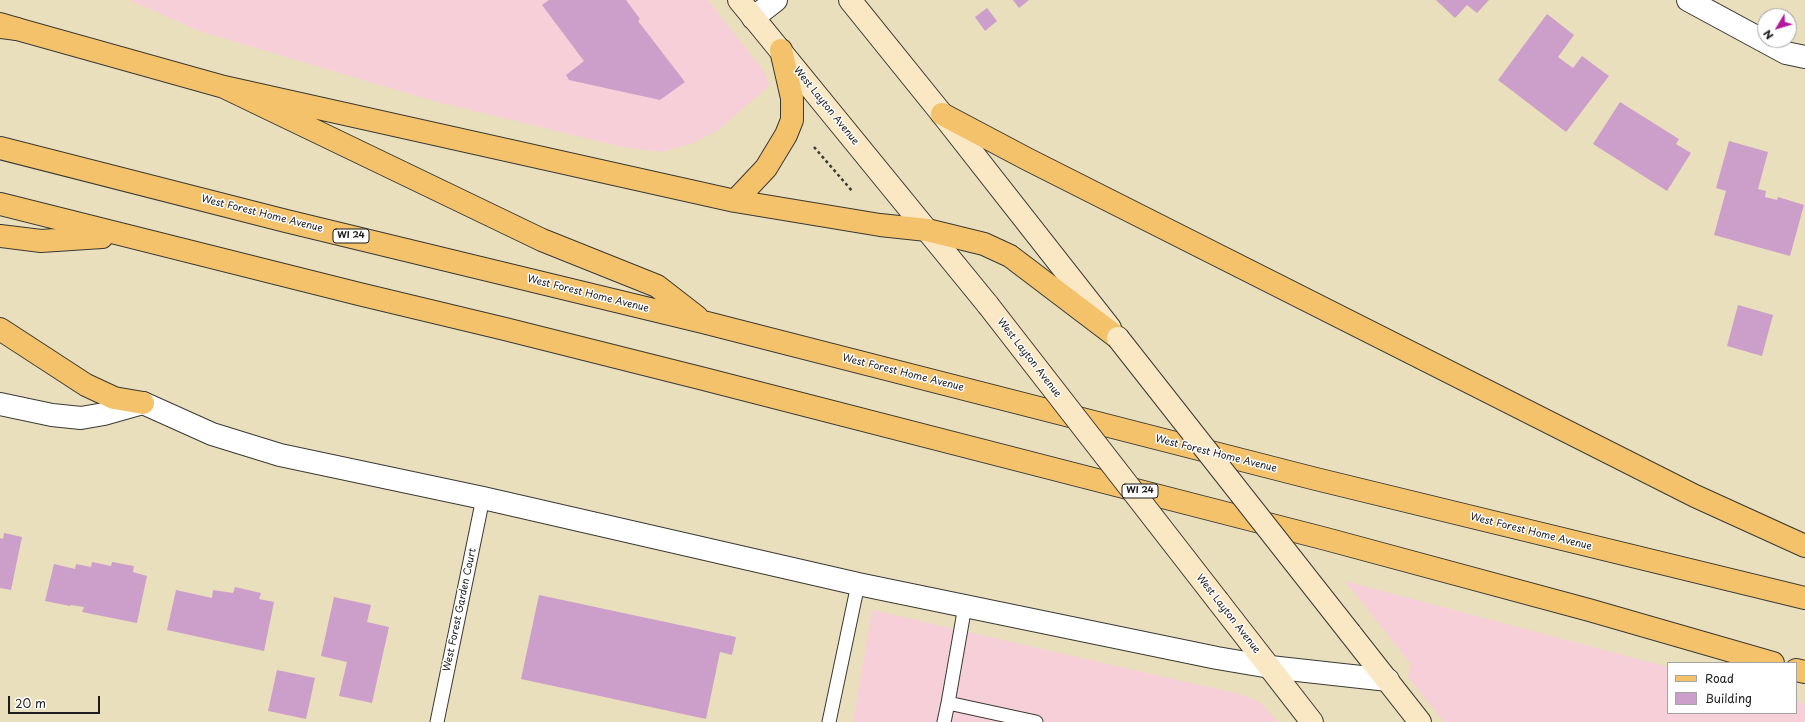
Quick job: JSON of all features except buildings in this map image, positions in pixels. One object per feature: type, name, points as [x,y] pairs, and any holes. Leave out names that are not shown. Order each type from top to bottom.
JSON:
[{"type":"main road","name":"West Layton Avenue","points":[[739,0],[988,305],[1312,722]]},
{"type":"main road","points":[[850,0],[942,114],[1420,722]]},
{"type":"main road","points":[[6,26],[224,88],[734,201],[880,225],[926,230],[984,244],[1010,256],[1118,338]]},
{"type":"main road","points":[[734,201],[766,168],[786,135],[792,120],[792,98],[781,50]]},
{"type":"main road","points":[[224,88],[542,240],[658,286],[703,322]]},
{"type":"main road","points":[[942,114],[1027,159],[1695,496],[1805,546]]},
{"type":"main road","name":"West Forest Home Avenue","points":[[0,148],[286,221],[703,322],[1308,477],[1805,598]]},
{"type":"main road","name":"WI 24","points":[[0,204],[505,329],[1318,537],[1589,610],[1770,662]]},
{"type":"main road","points":[[0,236],[41,241],[123,235]]},
{"type":"main road","points":[[0,329],[86,385],[114,398],[143,403]]},
{"type":"street","points":[[753,18],[776,0]]},
{"type":"street","points":[[1688,0],[1786,53],[1805,57]]},
{"type":"street","points":[[0,404],[52,415],[81,418],[104,414],[143,403],[212,434],[280,455],[483,498],[858,584],[1217,658],[1270,667],[1388,680]]},
{"type":"lane","name":"West Forest Garden Court","points":[[437,722],[483,498]]},
{"type":"lane","points":[[829,722],[858,584]]},
{"type":"lane","points":[[944,722],[965,606]]},
{"type":"lane","points":[[948,703],[1036,722]]},
{"type":"path","points":[[814,147],[854,194]]},
{"type":"shaded area","points":[[129,0],[708,0],[763,70],[770,85],[718,130],[693,143],[662,152],[622,147],[430,100],[199,31]]},
{"type":"shaded area","points":[[1345,581],[1667,667],[1667,714],[1797,714],[1797,701],[1805,704],[1805,722],[1444,722],[1408,677],[1411,664]]},
{"type":"shaded area","points":[[872,610],[1243,695],[1260,702],[1278,722],[853,722]]}]
